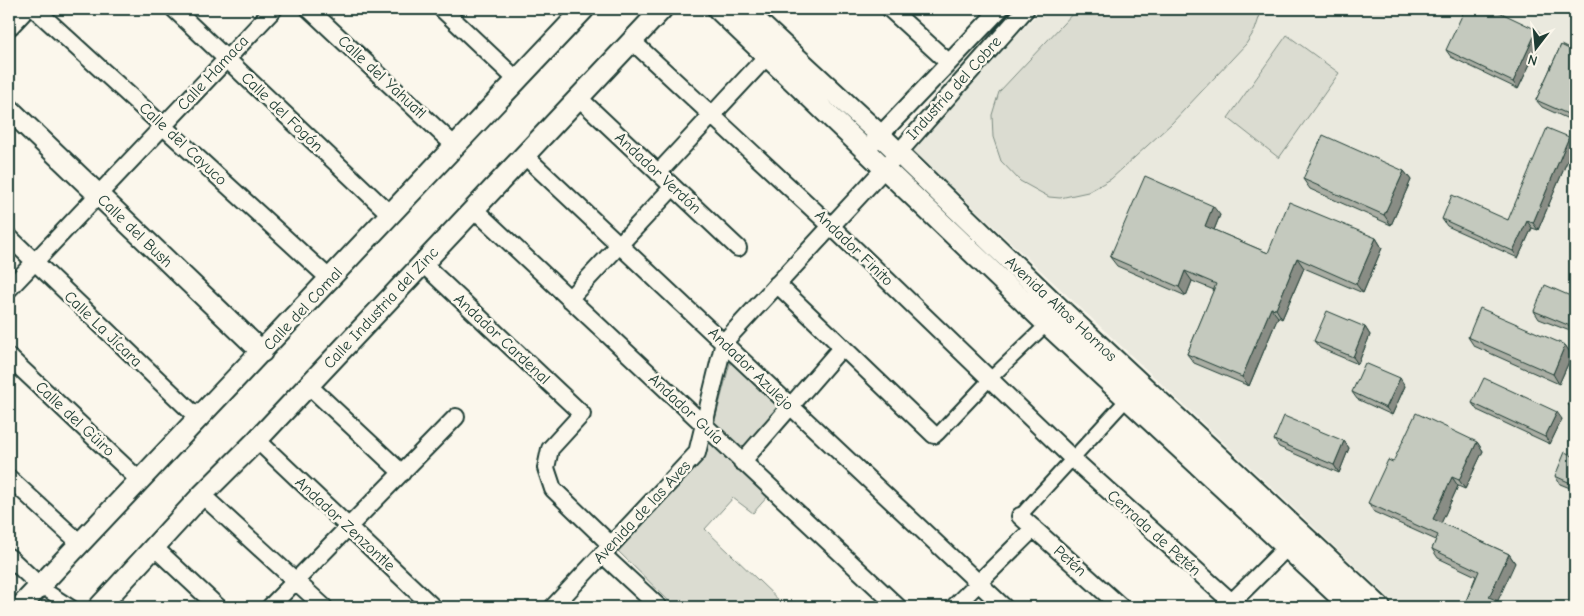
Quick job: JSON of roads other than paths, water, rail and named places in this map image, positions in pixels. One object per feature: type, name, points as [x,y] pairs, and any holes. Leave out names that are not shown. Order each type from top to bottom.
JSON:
[{"type":"street","points":[[9,25],[24,9]]},
{"type":"street","name":"Calle del Cayuco","points":[[35,9],[330,280]]},
{"type":"street","name":"Calle del Fogón","points":[[174,9],[391,215]]},
{"type":"street","name":"Calle Hamaca","points":[[9,289],[274,9]]},
{"type":"street","name":"Calle del Yahuatl","points":[[309,9],[455,146]]},
{"type":"street","points":[[442,9],[517,80]]},
{"type":"street","name":"Calle del Comal","points":[[20,607],[330,280],[582,9]]},
{"type":"street","name":"Calle Industria del Zinc","points":[[99,607],[202,495],[662,9]]},
{"type":"street","name":"Avenida Altos Hornos","points":[[718,9],[1047,324],[1128,398],[1293,541],[1380,607]]},
{"type":"street","name":"Avenida Altos Hornos","points":[[744,9],[898,152],[1060,309],[1293,541],[1351,607]]},
{"type":"street","points":[[890,9],[948,62]]},
{"type":"street","name":"Industria del Cobre","points":[[865,151],[1000,9]]},
{"type":"street","name":"Industria del Cobre","points":[[884,169],[1026,9]]},
{"type":"street","name":"Andador Finito","points":[[632,41],[831,226],[1072,458]]},
{"type":"street","points":[[658,173],[766,57]]},
{"type":"street","name":"Andador Verdón","points":[[579,98],[738,248]]},
{"type":"street","name":"Calle del Bush","points":[[9,109],[262,352]]},
{"type":"street","name":"Andador Azulejo","points":[[524,156],[724,342],[977,584],[1004,607]]},
{"type":"street","name":"Avenida de las Aves","points":[[553,607],[697,453],[705,427],[724,342],[884,169]]},
{"type":"street","points":[[569,299],[673,187]]},
{"type":"street","name":"Andador Guía","points":[[474,209],[898,607]]},
{"type":"street","name":"Calle La Jícara","points":[[9,237],[199,419]]},
{"type":"street","name":"Andador Cardenal","points":[[422,264],[582,414],[550,448],[546,468],[553,489],[607,549]]},
{"type":"street","points":[[777,284],[934,435],[938,434],[990,379],[1047,324]]},
{"type":"street","points":[[742,462],[789,406],[842,348]]},
{"type":"street","name":"Calle del Güiro","points":[[9,357],[140,481]]},
{"type":"street","points":[[308,385],[402,473]]},
{"type":"street","points":[[1020,516],[1128,398]]},
{"type":"street","points":[[270,607],[456,417]]},
{"type":"street","name":"Andador Zenzontle","points":[[256,440],[432,607]]},
{"type":"street","name":"Cerrada de Petén","points":[[1072,458],[1232,606]]},
{"type":"street","points":[[9,478],[81,544]]},
{"type":"street","points":[[202,495],[324,607]]},
{"type":"street","name":"Petén","points":[[1020,516],[1121,607]]},
{"type":"street","points":[[954,607],[1034,528]]},
{"type":"street","points":[[1232,606],[1293,541]]},
{"type":"street","points":[[155,548],[218,607]]},
{"type":"street","points":[[607,549],[659,607]]},
{"type":"street","points":[[9,557],[40,587],[72,607]]}]
